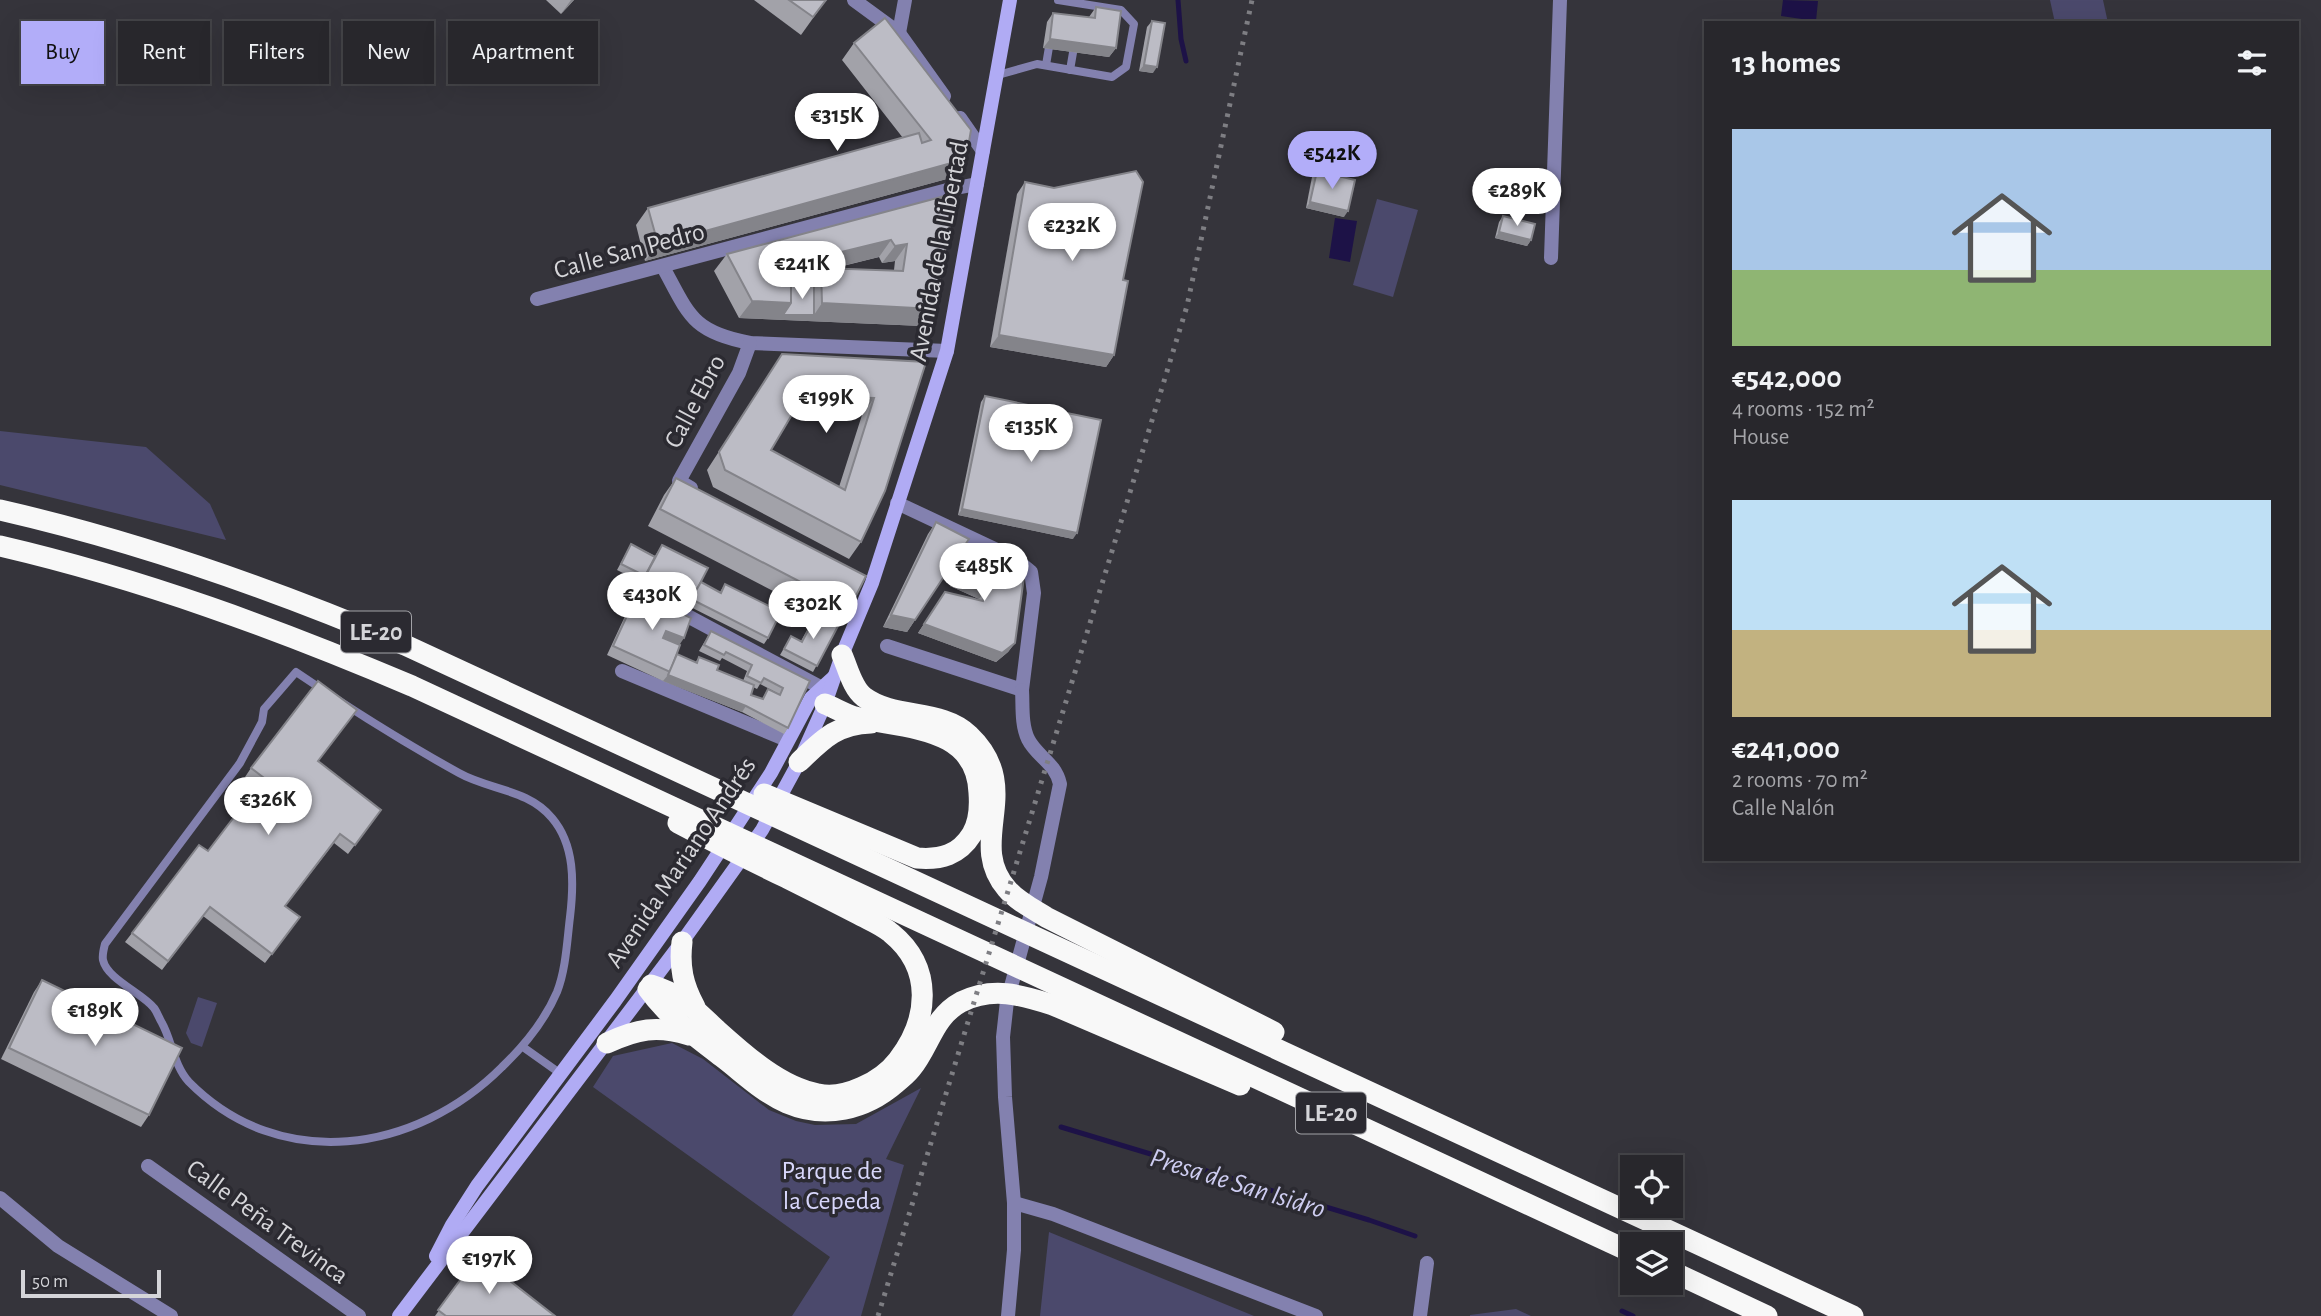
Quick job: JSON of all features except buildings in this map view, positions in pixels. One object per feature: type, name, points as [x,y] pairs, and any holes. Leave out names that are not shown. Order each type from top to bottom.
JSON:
[{"type":"highway","name":"LE-20","points":[[0,510],[116,539],[276,592],[405,645],[786,811],[985,913],[1853,1316]]},
{"type":"highway","name":"LE-20","points":[[0,546],[186,598],[338,654],[412,686],[759,856],[973,948],[1620,1247]]},
{"type":"highway","points":[[786,811],[917,858],[935,859],[951,855],[966,845],[975,829],[979,789],[976,771],[968,757],[955,743],[938,734],[885,715],[863,696],[854,684],[842,654]]},
{"type":"highway","points":[[823,696],[853,716],[885,715],[949,722],[968,734],[983,751],[993,769],[996,789],[990,851],[998,875],[1008,890],[1024,904],[1046,917],[1263,1025],[1368,1090]]},
{"type":"highway","points":[[799,762],[836,730],[885,715]]},
{"type":"highway","points":[[648,986],[669,991],[685,1000],[716,1029],[787,1083],[821,1095],[861,1088],[878,1080],[894,1065],[907,1048],[918,1026],[923,1001],[921,980],[910,955],[891,933],[759,856]]},
{"type":"highway","points":[[682,942],[682,975],[698,1012]]},
{"type":"highway","points":[[648,986],[668,1014],[697,1038],[769,1093],[787,1103],[809,1109],[829,1112],[853,1108],[874,1100],[911,1070],[933,1029],[945,1013],[962,1002],[983,994],[1000,992],[1024,995],[1053,1005],[1215,1075],[1396,1143]]},
{"type":"highway","points":[[607,1043],[630,1032],[646,1029],[664,1029],[697,1038]]},
{"type":"highway","points":[[1683,1277],[1767,1316]]},
{"type":"main road","name":"Avenida de la Libertad","points":[[823,696],[835,676],[866,581],[897,503],[947,351],[1010,0]]},
{"type":"main road","name":"Avenida Mariano Andrés","points":[[410,1301],[477,1186],[615,1001],[712,864],[771,773],[800,717],[812,709],[823,696]]},
{"type":"main road","name":"Avenida Mariano Andrés","points":[[399,1316],[607,1043],[762,830],[799,762],[823,696]]},
{"type":"main road","points":[[615,1001],[648,986],[648,971],[714,875],[712,864]]},
{"type":"main road","name":"Avenida Mariano Andrés","points":[[478,1212],[491,1182],[561,1087],[561,1074]]},
{"type":"street","points":[[854,0],[899,33],[983,151]]},
{"type":"street","points":[[899,33],[905,0]]},
{"type":"street","points":[[1551,258],[1560,0]]},
{"type":"street","name":"Calle San Pedro","points":[[537,299],[977,184]]},
{"type":"street","points":[[663,267],[688,313],[708,331],[750,343],[947,351]]},
{"type":"street","name":"Calle Ebro","points":[[703,495],[679,481],[739,373],[750,343]]},
{"type":"street","points":[[897,503],[1014,558],[1031,572],[1034,593],[1022,690],[1024,724],[1028,739],[1057,773],[1060,784],[1041,877],[1007,1001],[1003,1037],[1004,1085],[1014,1203],[1014,1250],[1008,1316]]},
{"type":"street","points":[[667,605],[823,696]]},
{"type":"street","points":[[887,646],[1022,690]]},
{"type":"street","points":[[622,670],[787,740]]},
{"type":"street","name":"Calle Peña Trevinca","points":[[148,1166],[359,1316]]},
{"type":"street","points":[[0,1198],[58,1246],[171,1316]]},
{"type":"street","points":[[1014,1203],[1053,1214],[1316,1316]]},
{"type":"street","points":[[1420,1316],[1427,1263]]},
{"type":"lane","points":[[998,75],[1037,64],[1112,77],[1126,67],[1134,24],[1121,10],[1058,0],[1055,13]]},
{"type":"lane","points":[[1079,17],[1082,4]]},
{"type":"lane","points":[[1046,65],[1053,26]]},
{"type":"lane","points":[[1070,69],[1077,30]]},
{"type":"lane","points":[[296,672],[355,711],[463,775],[514,792],[551,817],[565,840],[572,863],[566,953],[557,992],[523,1047],[475,1092],[446,1112],[411,1128],[350,1143],[290,1137],[254,1127],[232,1116],[188,1081],[153,1007],[109,971],[103,961],[105,944],[240,763],[262,722],[264,709],[296,672]]},
{"type":"lane","points":[[523,1047],[561,1074]]},
{"type":"green space","points":[[2050,0],[2103,0],[2108,21],[2055,21]]},
{"type":"green space","points":[[1377,199],[1418,210],[1393,297],[1353,285]]},
{"type":"green space","points":[[0,431],[146,447],[210,504],[226,540],[0,485]]},
{"type":"green space","points":[[198,997],[217,1003],[202,1047],[191,1043],[186,1033]]},
{"type":"green space","name":"Parque de la Cepeda","points":[[672,1043],[703,1059],[769,1110],[815,1125],[856,1124],[921,1088],[886,1159],[904,1165],[861,1316],[792,1316],[830,1257],[593,1087],[613,1056]]},
{"type":"green space","points":[[1049,1232],[1254,1316],[1040,1316]]},
{"type":"green space","points":[[1516,1309],[1531,1316],[1470,1316],[1470,1315]]},
{"type":"shaded area","points":[[1783,0],[1818,1],[1816,21],[1781,16]]},
{"type":"shaded area","points":[[1335,218],[1357,221],[1350,262],[1329,258]]},
{"type":"waterway","name":"Presa de San Isidro","points":[[1178,0],[1186,61]]},
{"type":"waterway","name":"Presa de San Isidro","points":[[1061,1127],[1415,1236]]},
{"type":"waterway","name":"Presa de San Isidro","points":[[1622,1311],[1633,1316]]},
{"type":"railway","points":[[878,1316],[1187,306],[1252,0]]}]
